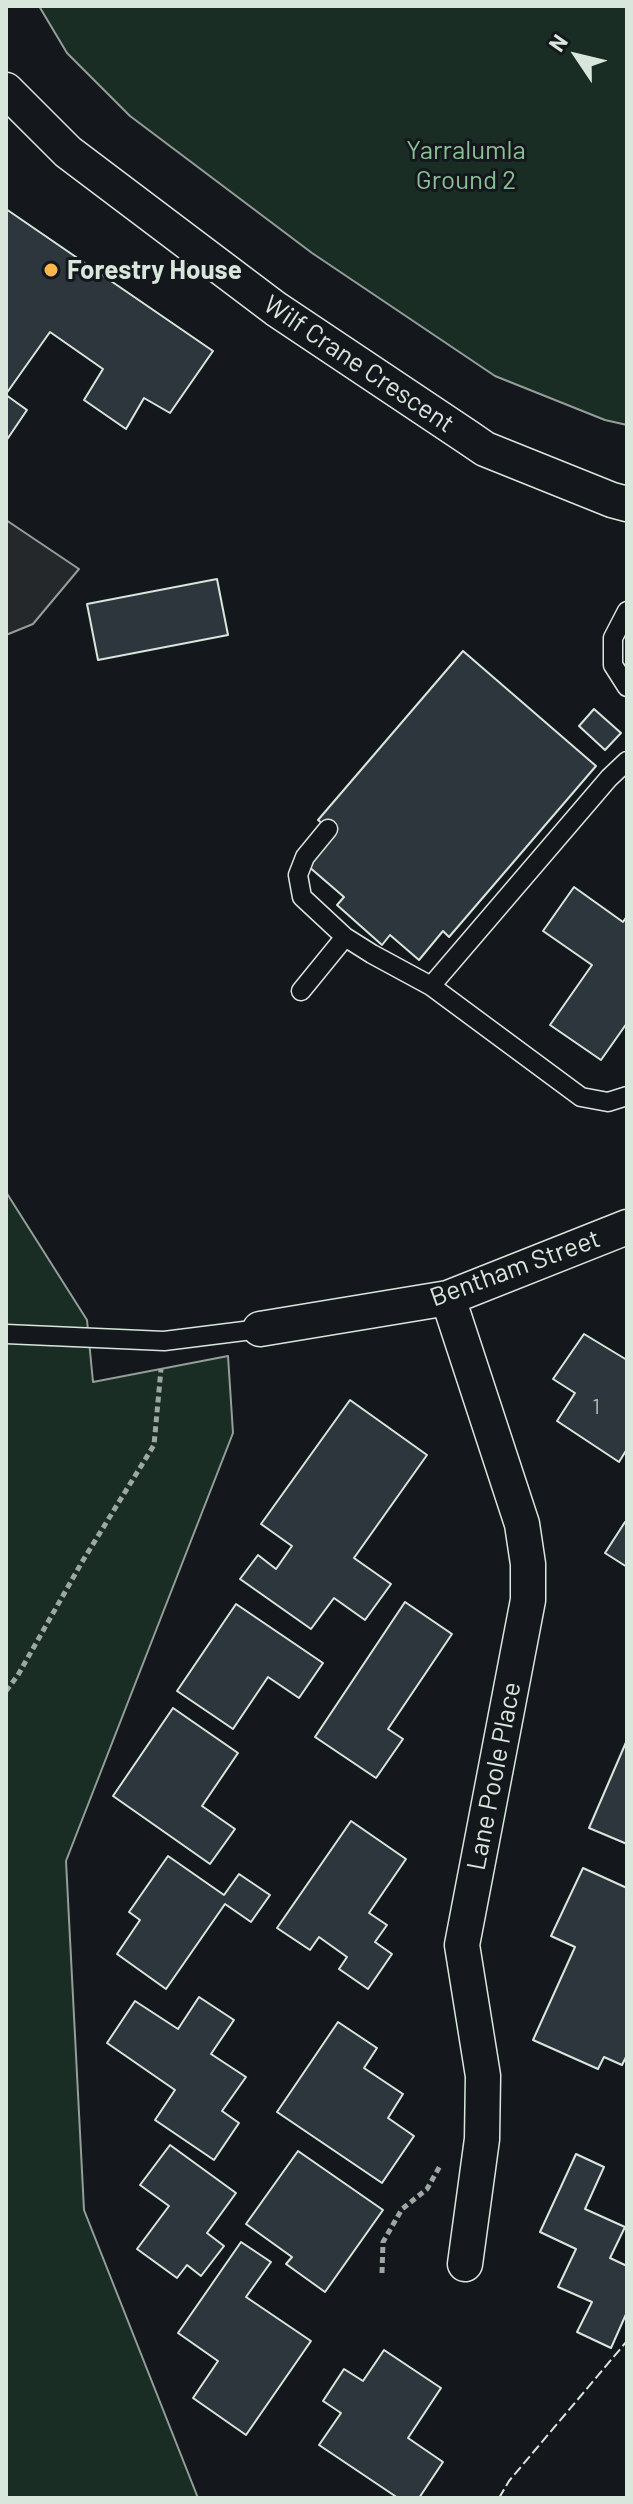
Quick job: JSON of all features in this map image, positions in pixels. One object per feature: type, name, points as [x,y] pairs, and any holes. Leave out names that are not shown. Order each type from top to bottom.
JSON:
[{"type":"street","name":"Wilf Crane Crescent","points":[[6,90],[68,152],[276,309],[485,449],[627,504]]},
{"type":"street","name":"Bentham Street","points":[[260,1329],[448,1298],[627,1227]]},
{"type":"street","name":"Lane Poole Place","points":[[448,1298],[522,1524],[528,1564],[528,1600],[462,1945],[483,2076],[482,2139],[465,2264]]},
{"type":"lane","points":[[627,611],[613,638],[613,665],[627,687]]},
{"type":"lane","points":[[431,986],[609,778],[627,761]]},
{"type":"lane","points":[[328,829],[305,857],[298,875],[302,897],[345,937],[431,986],[581,1097],[608,1102],[627,1096]]},
{"type":"lane","points":[[301,991],[345,937]]},
{"type":"lane","points":[[6,1334],[164,1341],[260,1329]]},
{"type":"path","points":[[6,1691],[154,1445],[164,1341]]},
{"type":"green space","name":"Yarralumla Ground 2","points":[[39,6],[627,6],[627,425],[605,420],[495,376],[312,253],[130,116],[67,53]]},
{"type":"green space","points":[[6,1192],[87,1320],[93,1382],[228,1356],[233,1433],[66,1861],[84,2210],[198,2498],[6,2498]]},
{"type":"shaded area","points":[[6,520],[79,569],[33,624],[6,635]]},
{"type":"building","name":"Forestry House","points":[[6,209],[213,351],[170,413],[144,398],[126,429],[84,400],[103,369],[50,332],[6,394]]},
{"type":"building","points":[[6,395],[27,410],[6,441]]},
{"type":"building","points":[[217,579],[228,635],[98,660],[87,604]]},
{"type":"building","points":[[463,651],[596,766],[449,937],[443,931],[419,960],[390,935],[382,945],[337,905],[344,897],[308,866],[335,834],[318,820]]},
{"type":"building","points":[[594,709],[621,733],[605,750],[579,726]]},
{"type":"building","points":[[574,887],[623,922],[627,916],[627,1023],[601,1060],[550,1025],[592,965],[543,931]]},
{"type":"building","points":[[584,1334],[627,1360],[627,1449],[619,1462],[557,1421],[575,1393],[553,1379]]},
{"type":"building","points":[[350,1400],[427,1455],[354,1558],[391,1584],[365,1620],[334,1598],[311,1629],[240,1579],[258,1555],[276,1569],[292,1546],[261,1524]]},
{"type":"building","points":[[627,1523],[627,1567],[605,1553]]},
{"type":"building","points":[[405,1602],[452,1634],[388,1729],[403,1739],[376,1778],[315,1737]]},
{"type":"building","points":[[236,1604],[323,1663],[299,1698],[268,1677],[233,1729],[177,1691]]},
{"type":"building","points":[[173,1708],[238,1753],[202,1806],[235,1829],[210,1864],[113,1796]]},
{"type":"building","points":[[627,1740],[627,1844],[589,1828]]},
{"type":"building","points":[[351,1821],[406,1859],[369,1913],[387,1925],[375,1942],[392,1954],[368,1989],[339,1969],[347,1957],[319,1937],[310,1950],[277,1928]]},
{"type":"building","points":[[168,1856],[224,1895],[239,1874],[270,1895],[251,1922],[225,1904],[166,1989],[117,1954],[140,1920],[129,1912]]},
{"type":"building","points":[[583,1868],[627,1888],[627,2055],[622,2065],[604,2057],[598,2069],[533,2040],[575,1947],[551,1936]]},
{"type":"building","points":[[199,1997],[234,2020],[211,2054],[246,2077],[222,2111],[239,2123],[214,2160],[155,2120],[175,2090],[107,2043],[135,2001],[178,2029]]},
{"type":"building","points":[[338,2022],[377,2048],[364,2068],[403,2094],[388,2118],[414,2136],[382,2183],[277,2112]]},
{"type":"building","points":[[170,2145],[236,2193],[207,2233],[224,2246],[201,2276],[187,2265],[177,2278],[137,2249],[169,2206],[140,2185]]},
{"type":"building","points":[[298,2151],[383,2210],[325,2292],[286,2264],[292,2257],[246,2224]]},
{"type":"building","points":[[576,2154],[604,2167],[585,2209],[625,2227],[610,2258],[627,2266],[627,2312],[611,2348],[577,2332],[592,2302],[558,2287],[576,2249],[540,2232]]},
{"type":"building","points":[[241,2242],[271,2262],[246,2297],[311,2341],[246,2435],[193,2398],[218,2361],[178,2333]]},
{"type":"building","points":[[384,2350],[441,2388],[408,2438],[443,2462],[419,2498],[398,2498],[319,2445],[341,2413],[323,2401],[344,2369],[363,2381]]},
{"type":"fence","points":[[499,2498],[509,2481],[627,2341]]},
{"type":"place","name":"Forestry House","points":[[51,270]]}]
